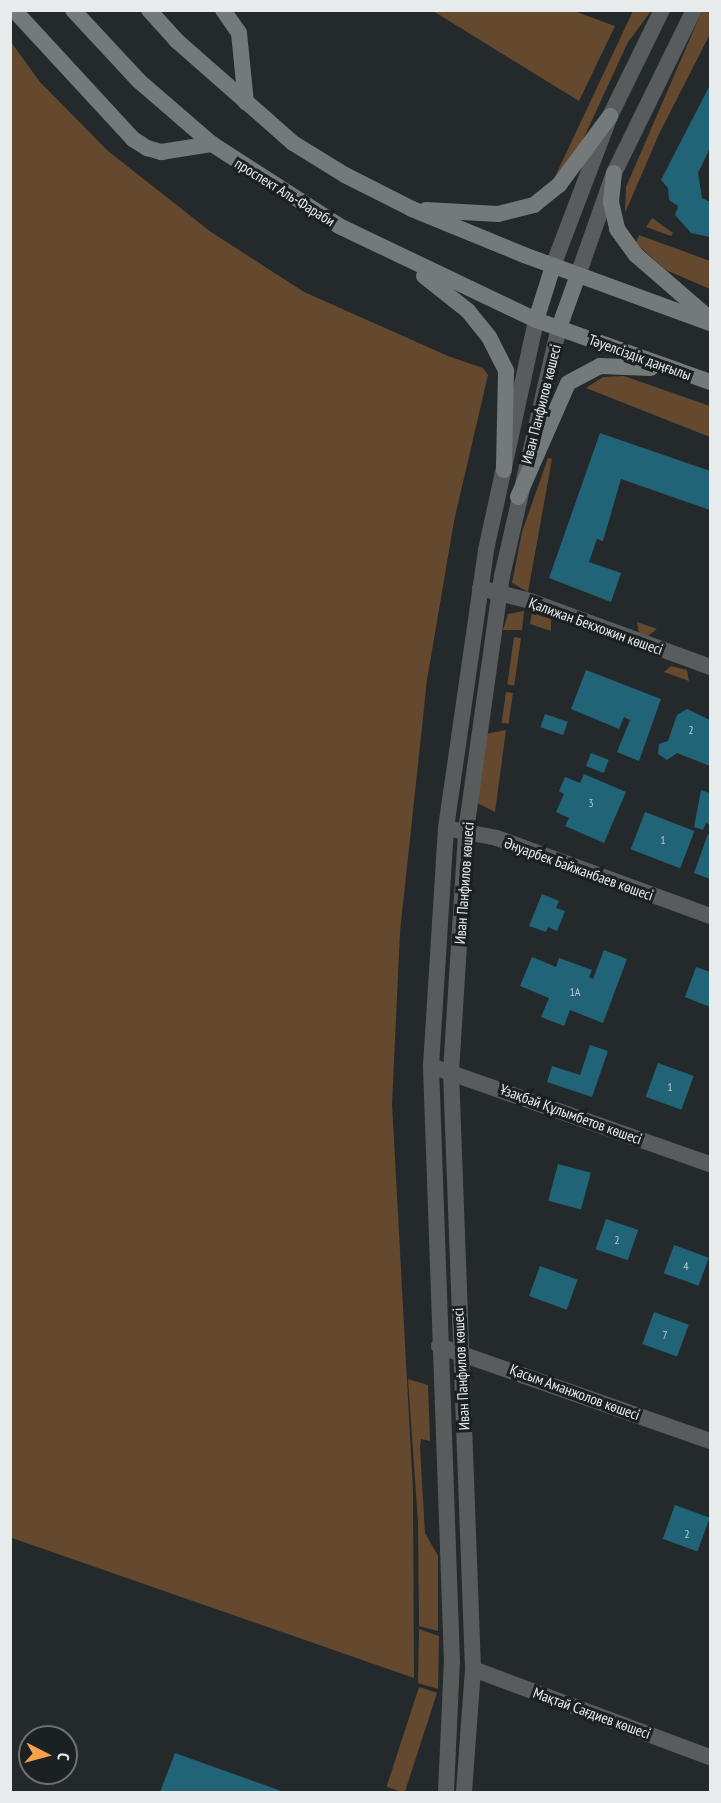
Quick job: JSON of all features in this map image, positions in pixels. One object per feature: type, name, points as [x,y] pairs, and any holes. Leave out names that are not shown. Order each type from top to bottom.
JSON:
[{"type":"main road","points":[[14,10],[140,144],[161,152],[212,144]]},
{"type":"main road","name":"проспект Аль-Фараби","points":[[73,10],[139,81],[212,144],[339,226],[402,259],[536,320]]},
{"type":"main road","points":[[148,10],[246,104],[293,143],[345,175],[412,209],[552,266],[711,322]]},
{"type":"main road","points":[[223,10],[239,33],[246,104]]},
{"type":"main road","points":[[412,209],[498,214],[534,205],[565,178],[610,116]]},
{"type":"main road","points":[[614,173],[611,202],[617,229],[636,255],[711,322]]},
{"type":"main road","points":[[402,259],[468,311],[498,350],[506,371],[504,470]]},
{"type":"main road","name":"Иван Панфилов көшесі","points":[[536,320],[552,266]]},
{"type":"main road","name":"Иван Панфилов көшесі","points":[[559,328],[578,275]]},
{"type":"main road","name":"Тәуелсіздік даңғылы","points":[[536,320],[711,382]]},
{"type":"main road","points":[[518,497],[568,383],[600,366],[681,371]]},
{"type":"street","name":"Иван Панфилов көшесі","points":[[552,266],[610,116],[662,10]]},
{"type":"street","name":"Иван Панфилов көшесі","points":[[578,275],[614,173],[694,10]]},
{"type":"street","name":"Иван Панфилов көшесі","points":[[446,1792],[452,1662],[439,1346],[431,1066],[446,828],[480,588],[536,320]]},
{"type":"street","name":"Иван Панфилов көшесі","points":[[464,1792],[473,1669],[459,1349],[451,1072],[466,831],[501,593],[518,497],[559,328]]},
{"type":"street","name":"Қалижан Бекхожин көшесі","points":[[480,588],[501,593],[711,667]]},
{"type":"street","name":"Әнуарбек Байжанбаев көшесі","points":[[446,828],[497,838],[711,916]]},
{"type":"street","name":"Ұзақбай Құлымбетов көшесі","points":[[431,1066],[711,1164]]},
{"type":"street","name":"Қасым Аманжолов көшесі","points":[[439,1346],[459,1349],[711,1441]]},
{"type":"street","name":"Мақтай Сағдиев көшесі","points":[[473,1669],[711,1757]]},
{"type":"shaded area","points":[[433,11],[574,11],[615,26],[579,101]]},
{"type":"shaded area","points":[[633,11],[651,11],[628,42],[574,159],[553,181]]},
{"type":"shaded area","points":[[702,11],[710,11],[710,34],[659,134],[625,213],[626,187]]},
{"type":"shaded area","points":[[11,42],[40,82],[108,151],[211,232],[304,292],[448,356],[483,368],[488,375],[454,521],[427,680],[400,932],[392,1104],[413,1491],[414,1678],[12,1538],[11,1541]]},
{"type":"shaded area","points":[[652,218],[673,233],[671,236],[646,227]]},
{"type":"shaded area","points":[[639,235],[710,261],[710,289],[666,270],[639,246],[636,242]]},
{"type":"shaded area","points":[[624,376],[710,406],[710,437],[586,388],[603,377]]},
{"type":"shaded area","points":[[548,458],[552,459],[528,592],[512,583],[522,532]]},
{"type":"shaded area","points":[[524,611],[522,630],[503,630],[508,614]]},
{"type":"shaded area","points":[[532,613],[551,619],[551,631],[530,624]]},
{"type":"shaded area","points":[[637,622],[657,629],[648,636],[639,633]]},
{"type":"shaded area","points":[[514,637],[521,638],[514,686],[507,685]]},
{"type":"shaded area","points":[[671,666],[687,670],[689,681],[664,672]]},
{"type":"shaded area","points":[[506,692],[513,693],[509,724],[502,723]]},
{"type":"shaded area","points":[[506,730],[495,812],[477,803],[486,734]]},
{"type":"shaded area","points":[[408,1379],[428,1385],[430,1441],[421,1439],[420,1447],[425,1533],[438,1556],[438,1631],[419,1626],[418,1522]]},
{"type":"shaded area","points":[[419,1629],[439,1636],[438,1689],[418,1683]]},
{"type":"shaded area","points":[[419,1687],[437,1693],[405,1792],[387,1787]]},
{"type":"building","points":[[710,85],[710,148],[698,173],[702,198],[710,202],[710,237],[691,233],[675,215],[678,206],[669,200],[668,188],[661,180]]},
{"type":"building","points":[[600,433],[710,471],[710,510],[621,479],[603,541],[597,539],[589,562],[621,573],[611,602],[549,578]]},
{"type":"building","points":[[586,670],[661,699],[639,761],[617,752],[630,720],[624,717],[619,729],[571,709]]},
{"type":"building","points":[[687,709],[710,720],[710,766],[677,753],[667,760],[658,754],[659,744],[668,741],[677,715]]},
{"type":"building","points":[[545,714],[568,722],[563,735],[540,727]]},
{"type":"building","points":[[591,753],[609,760],[604,773],[586,766]]},
{"type":"building","points":[[584,774],[626,792],[604,843],[565,826],[569,818],[556,812],[564,794],[559,791],[565,777],[580,783]]},
{"type":"building","points":[[701,790],[710,793],[710,825],[706,823],[703,830],[694,827]]},
{"type":"building","points":[[645,812],[694,831],[680,868],[631,849]]},
{"type":"building","points":[[708,834],[710,835],[710,879],[694,873]]},
{"type":"building","points":[[542,894],[559,901],[556,908],[565,911],[557,931],[548,927],[546,932],[529,926]]},
{"type":"building","points":[[604,950],[627,959],[603,1023],[570,1010],[564,1026],[541,1017],[549,998],[520,986],[532,957],[556,967],[559,958],[592,970],[589,977],[593,979]]},
{"type":"building","points":[[696,967],[710,972],[710,1007],[685,997]]},
{"type":"building","points":[[590,1045],[608,1051],[592,1097],[547,1082],[552,1066],[580,1075]]},
{"type":"building","points":[[658,1063],[694,1076],[681,1110],[646,1097]]},
{"type":"building","points":[[558,1164],[591,1173],[581,1210],[548,1201]]},
{"type":"building","points":[[606,1219],[638,1230],[628,1260],[596,1249]]},
{"type":"building","points":[[674,1245],[709,1258],[699,1286],[664,1273]]},
{"type":"building","points":[[540,1266],[578,1280],[567,1310],[529,1296]]},
{"type":"building","points":[[654,1312],[689,1325],[677,1357],[642,1344]]},
{"type":"building","points":[[675,1505],[710,1518],[697,1551],[663,1539]]},
{"type":"building","points":[[175,1753],[284,1792],[160,1792]]}]
